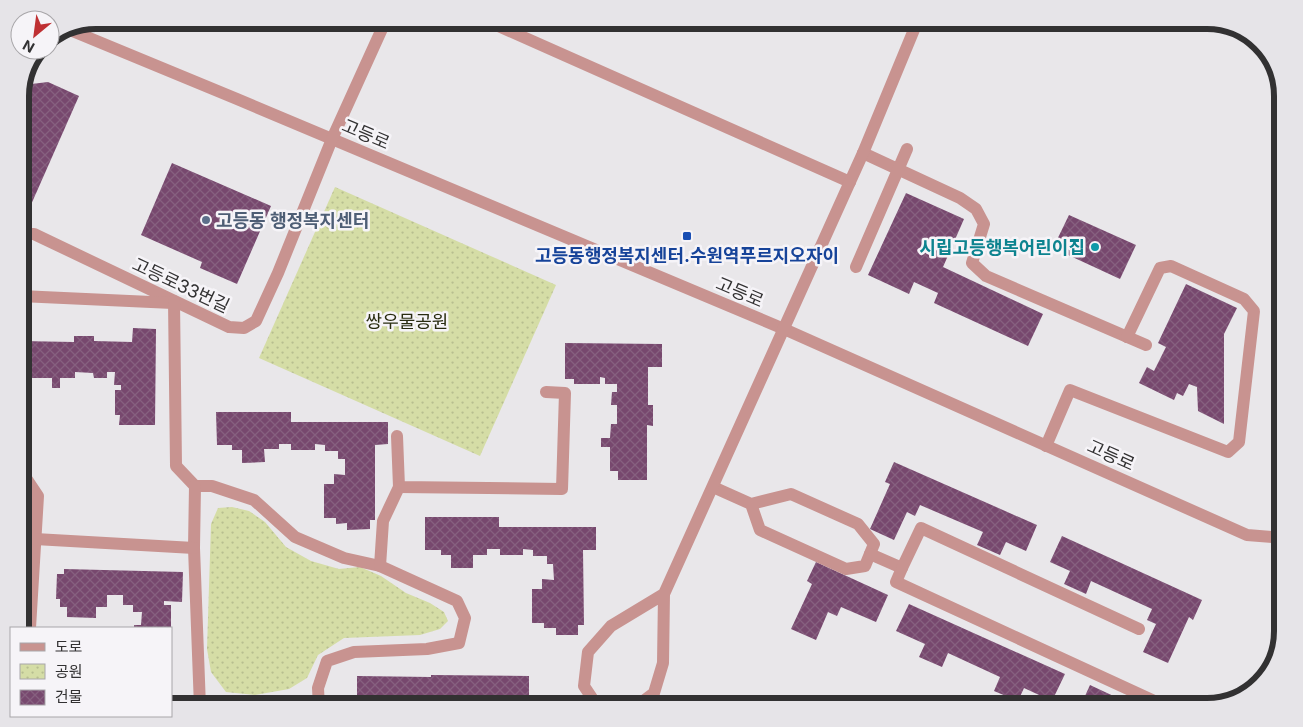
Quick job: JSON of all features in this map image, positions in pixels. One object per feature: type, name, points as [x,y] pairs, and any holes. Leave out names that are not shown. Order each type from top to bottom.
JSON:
[{"type":"street","name":"고등로33번길","points":[[29,234],[34,234],[229,327],[244,328],[256,321],[278,273],[332,139],[382,29]]},
{"type":"street","points":[[505,29],[850,182]]},
{"type":"street","points":[[647,698],[654,693],[663,663],[664,594],[863,153],[914,29]]},
{"type":"street","name":"고등로","points":[[75,32],[784,329],[1247,535],[1274,537]]},
{"type":"street","points":[[856,267],[907,149]]},
{"type":"street","points":[[863,153],[960,198],[976,210],[984,224],[972,263],[986,276],[1146,345]]},
{"type":"street","points":[[1046,446],[1070,390],[1228,452],[1240,442],[1254,310],[1244,299],[1171,266],[1160,268],[1126,337]]},
{"type":"street","points":[[29,296],[174,302],[176,466],[195,486],[194,548],[200,698]]},
{"type":"street","points":[[399,487],[562,490],[565,393],[546,392]]},
{"type":"street","points":[[380,566],[383,521],[399,487],[396,436]]},
{"type":"street","points":[[29,482],[38,496],[30,627]]},
{"type":"street","points":[[195,486],[212,486],[254,500],[295,537],[344,558],[380,566],[457,601],[465,618],[459,643],[428,649],[354,652],[327,661],[318,688],[319,698]]},
{"type":"street","points":[[713,487],[751,504],[791,494],[858,524],[874,544],[864,566],[846,569],[760,530],[751,504]]},
{"type":"street","points":[[1139,629],[921,528],[896,582],[1148,698]]},
{"type":"street","points":[[35,539],[194,548]]},
{"type":"street","points":[[870,554],[902,568]]},
{"type":"street","points":[[592,698],[584,686],[588,652],[611,626],[664,594]]},
{"type":"green space","name":"쌍우물공원","points":[[335,187],[556,285],[480,456],[259,358]]},
{"type":"green space","points":[[232,507],[249,511],[265,522],[286,547],[311,561],[339,569],[360,567],[381,576],[406,593],[430,603],[444,612],[448,621],[440,629],[420,635],[344,638],[318,655],[307,678],[289,689],[255,695],[226,692],[211,672],[207,649],[211,524],[218,508]]},
{"type":"building","points":[[48,82],[79,96],[29,209],[29,91],[30,84]]},
{"type":"building","name":"고등동 행정복지센터","points":[[172,163],[271,206],[237,284],[200,268],[202,262],[141,235]]},
{"type":"building","points":[[906,193],[964,219],[943,267],[1043,314],[1028,346],[934,303],[938,293],[914,282],[909,294],[868,275]]},
{"type":"building","name":"시립고등행복어린이집","points":[[1069,215],[1136,245],[1120,279],[1053,248]]},
{"type":"building","points":[[1186,284],[1237,308],[1224,334],[1224,424],[1198,411],[1197,387],[1189,384],[1183,396],[1177,393],[1174,400],[1139,383],[1147,367],[1154,371],[1166,347],[1158,343]]},
{"type":"building","points":[[133,328],[156,329],[155,425],[119,425],[120,415],[115,415],[115,390],[121,390],[121,385],[114,385],[115,372],[107,372],[107,378],[94,378],[93,373],[75,372],[75,378],[60,378],[60,388],[52,388],[52,378],[29,378],[29,341],[74,342],[74,336],[94,336],[94,341],[132,342]]},
{"type":"building","points":[[565,343],[662,344],[662,367],[648,367],[648,405],[653,405],[653,426],[647,425],[647,480],[618,480],[618,471],[610,471],[610,447],[601,447],[601,438],[610,438],[611,424],[617,424],[617,405],[611,405],[612,392],[617,392],[617,384],[605,384],[605,378],[600,377],[600,384],[574,384],[574,379],[565,379]]},
{"type":"building","points":[[216,412],[291,412],[291,422],[388,422],[388,444],[375,445],[375,520],[370,520],[370,529],[347,530],[347,523],[336,524],[336,518],[324,518],[324,484],[334,484],[334,474],[345,475],[345,459],[338,459],[338,451],[325,451],[325,445],[315,444],[315,450],[291,450],[291,444],[279,444],[279,449],[264,449],[265,462],[242,463],[242,450],[232,450],[232,445],[217,445]]},
{"type":"building","points":[[894,462],[1037,525],[1026,551],[1006,542],[1000,555],[977,545],[983,532],[920,505],[915,516],[907,512],[894,540],[870,529],[890,484],[885,482]]},
{"type":"building","points":[[425,517],[499,517],[499,527],[596,527],[596,550],[583,550],[584,625],[578,625],[578,635],[556,635],[556,628],[544,628],[544,623],[532,623],[532,589],[542,589],[542,579],[554,580],[553,564],[547,564],[547,556],[533,556],[533,550],[523,549],[523,555],[500,555],[500,549],[487,549],[487,555],[473,555],[473,568],[451,568],[451,555],[441,555],[441,550],[425,550]]},
{"type":"building","points":[[1062,536],[1202,600],[1193,620],[1189,617],[1168,663],[1143,652],[1156,624],[1147,620],[1152,609],[1091,581],[1086,594],[1064,584],[1070,571],[1050,562]]},
{"type":"building","points":[[816,562],[888,595],[876,622],[841,607],[837,616],[828,612],[816,640],[791,629],[812,584],[807,581]]},
{"type":"building","points":[[64,569],[183,572],[182,602],[164,601],[164,605],[171,605],[171,627],[134,627],[134,625],[141,625],[142,612],[133,612],[133,605],[123,605],[123,595],[107,595],[107,607],[96,607],[96,618],[67,617],[67,607],[60,607],[60,599],[56,599],[57,574],[64,574]]},
{"type":"building","points":[[909,604],[1065,674],[1053,698],[1046,698],[1024,688],[1019,698],[1011,698],[994,691],[1000,677],[948,653],[942,667],[919,657],[925,644],[896,631]]},
{"type":"building","points":[[431,675],[529,676],[529,698],[357,698],[357,676],[431,677]]},
{"type":"building","points":[[1090,685],[1118,698],[1084,698]]},
{"type":"place","name":"고등동 행정복지센터","points":[[206,220]]},
{"type":"place","name":"고등동행정복지센터.수원역푸르지오자이","points":[[687,236]]},
{"type":"place","name":"시립고등행복어린이집","points":[[1095,247]]}]
